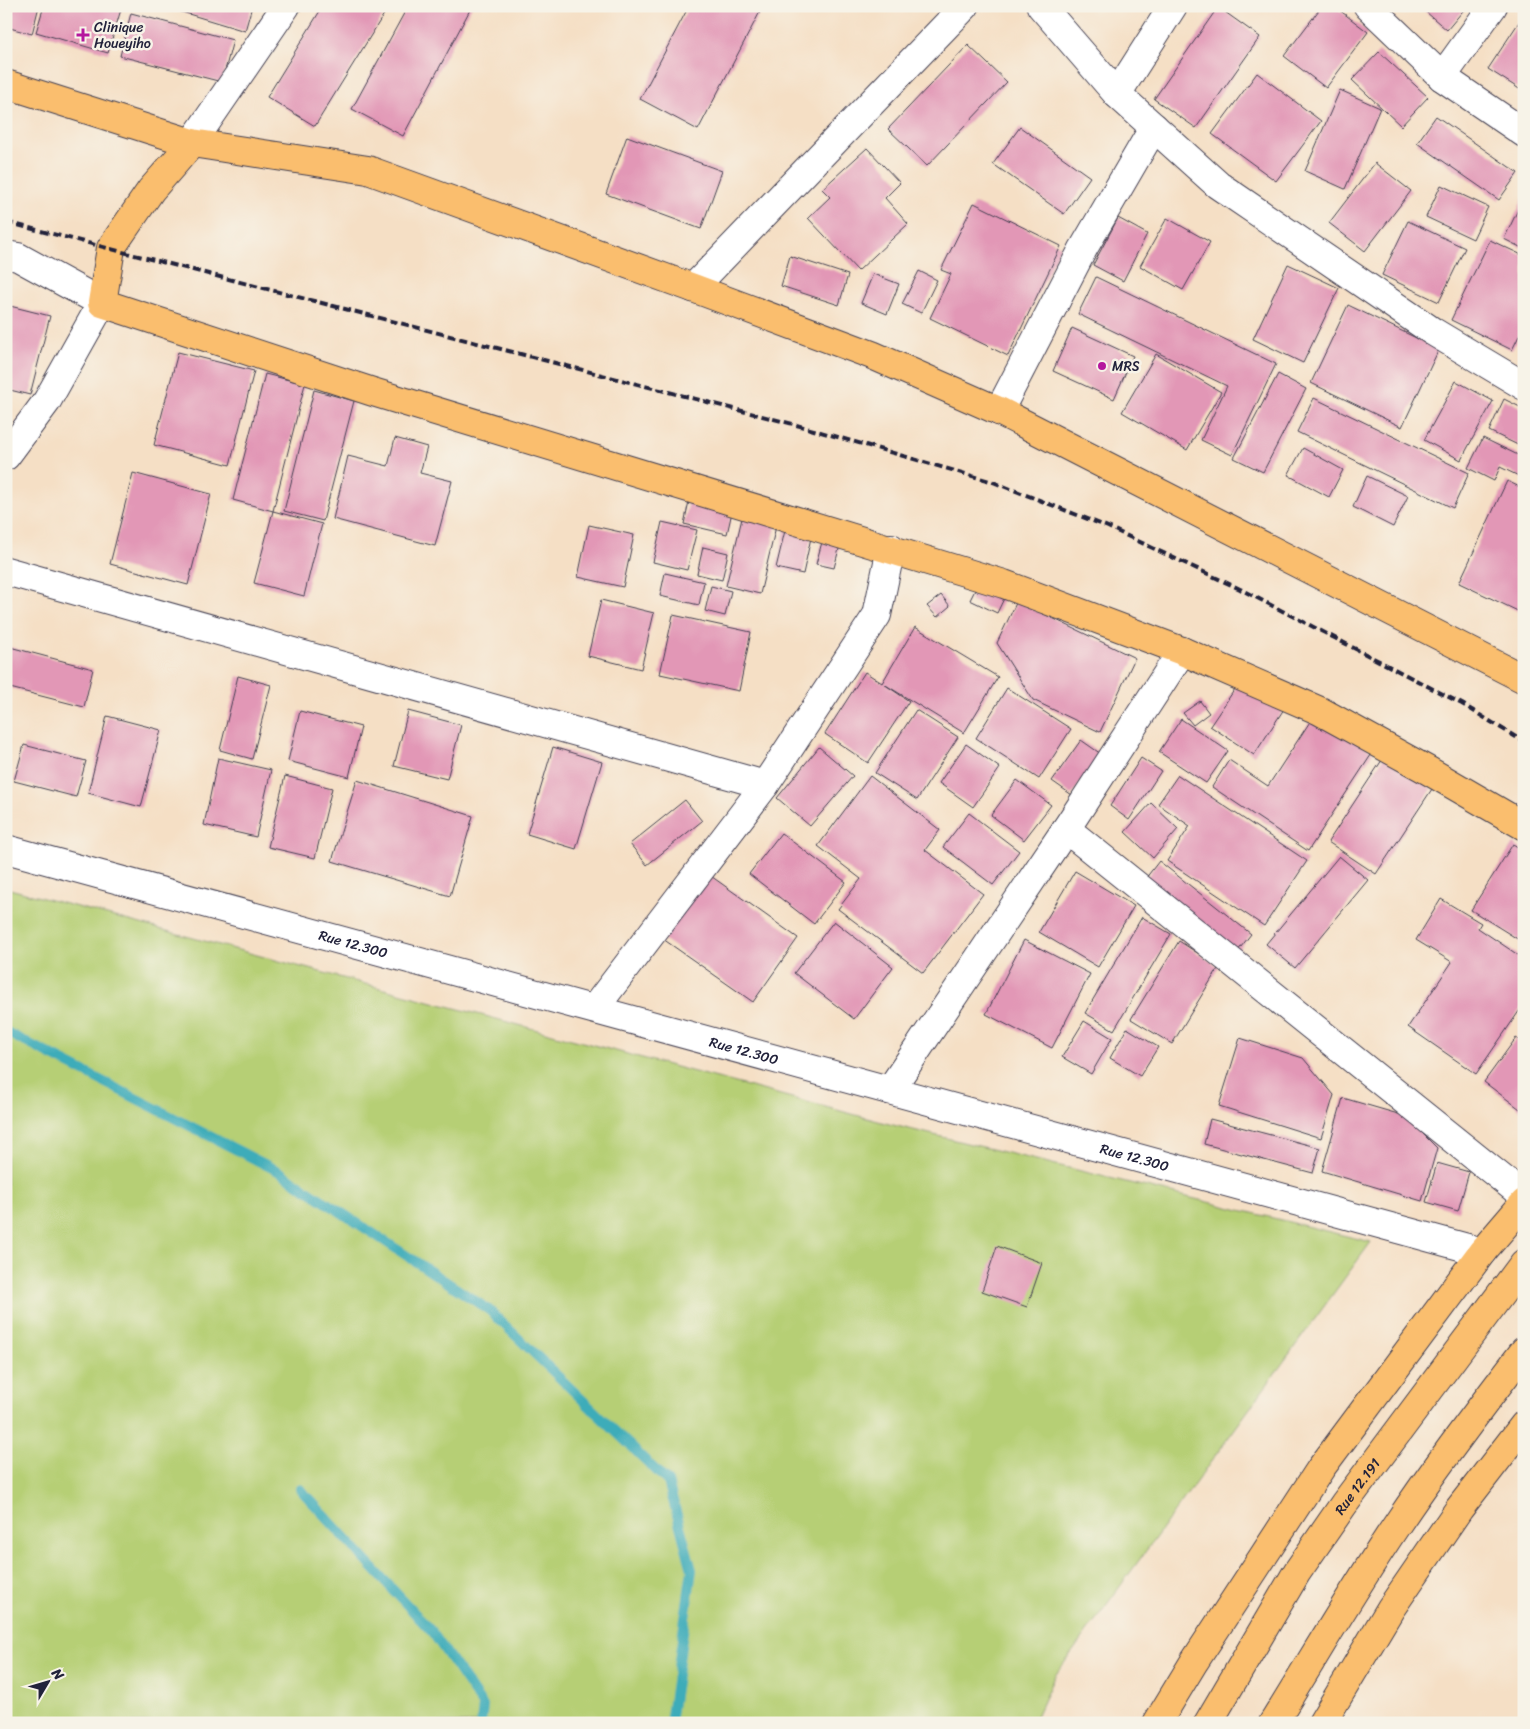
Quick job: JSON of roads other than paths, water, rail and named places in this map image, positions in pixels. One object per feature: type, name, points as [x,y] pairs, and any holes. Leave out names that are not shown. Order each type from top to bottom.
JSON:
[{"type":"main road","points":[[6,84],[192,143],[368,170],[694,288],[872,355],[999,410],[1524,679]]},
{"type":"main road","points":[[192,143],[151,190],[112,248],[102,303],[373,392],[891,548],[1004,584],[1182,651],[1320,711],[1429,770],[1524,826]]},
{"type":"main road","points":[[1157,1723],[1204,1646],[1321,1468],[1482,1252],[1524,1203]]},
{"type":"main road","name":"Rue 12.191","points":[[1208,1723],[1297,1572],[1344,1504],[1524,1263]]},
{"type":"main road","points":[[1273,1723],[1342,1609],[1437,1466],[1524,1351]]},
{"type":"main road","points":[[1322,1723],[1390,1608],[1459,1509],[1524,1425]]},
{"type":"street","points":[[192,143],[286,6]]},
{"type":"street","points":[[694,288],[965,6]]},
{"type":"street","points":[[1041,6],[1117,94],[1218,185],[1432,331],[1524,386]]},
{"type":"street","points":[[1117,94],[1173,6]]},
{"type":"street","points":[[1368,6],[1442,77],[1524,132]]},
{"type":"street","points":[[1442,77],[1493,6]]},
{"type":"street","points":[[999,410],[1083,249],[1154,128]]},
{"type":"street","points":[[6,255],[18,257],[102,303],[47,402],[6,456]]},
{"type":"street","points":[[594,1009],[765,785],[877,615],[891,548]]},
{"type":"street","points":[[6,571],[765,785]]},
{"type":"street","points":[[890,1090],[1066,829],[1182,651]]},
{"type":"street","points":[[1066,829],[1524,1196]]},
{"type":"street","name":"Rue 12.300","points":[[6,849],[1482,1252]]},
{"type":"waterway","points":[[6,1032],[280,1172],[489,1310],[668,1482],[692,1570],[670,1723]]},
{"type":"waterway","points":[[300,1489],[432,1632],[483,1706],[481,1723]]},
{"type":"railway","points":[[6,222],[793,424],[993,482],[1108,527],[1240,589],[1462,704],[1524,742]]},
{"type":"place","name":"Clinique Houeyiho","points":[[83,35]]},
{"type":"place","name":"MRS","points":[[1102,366]]}]
